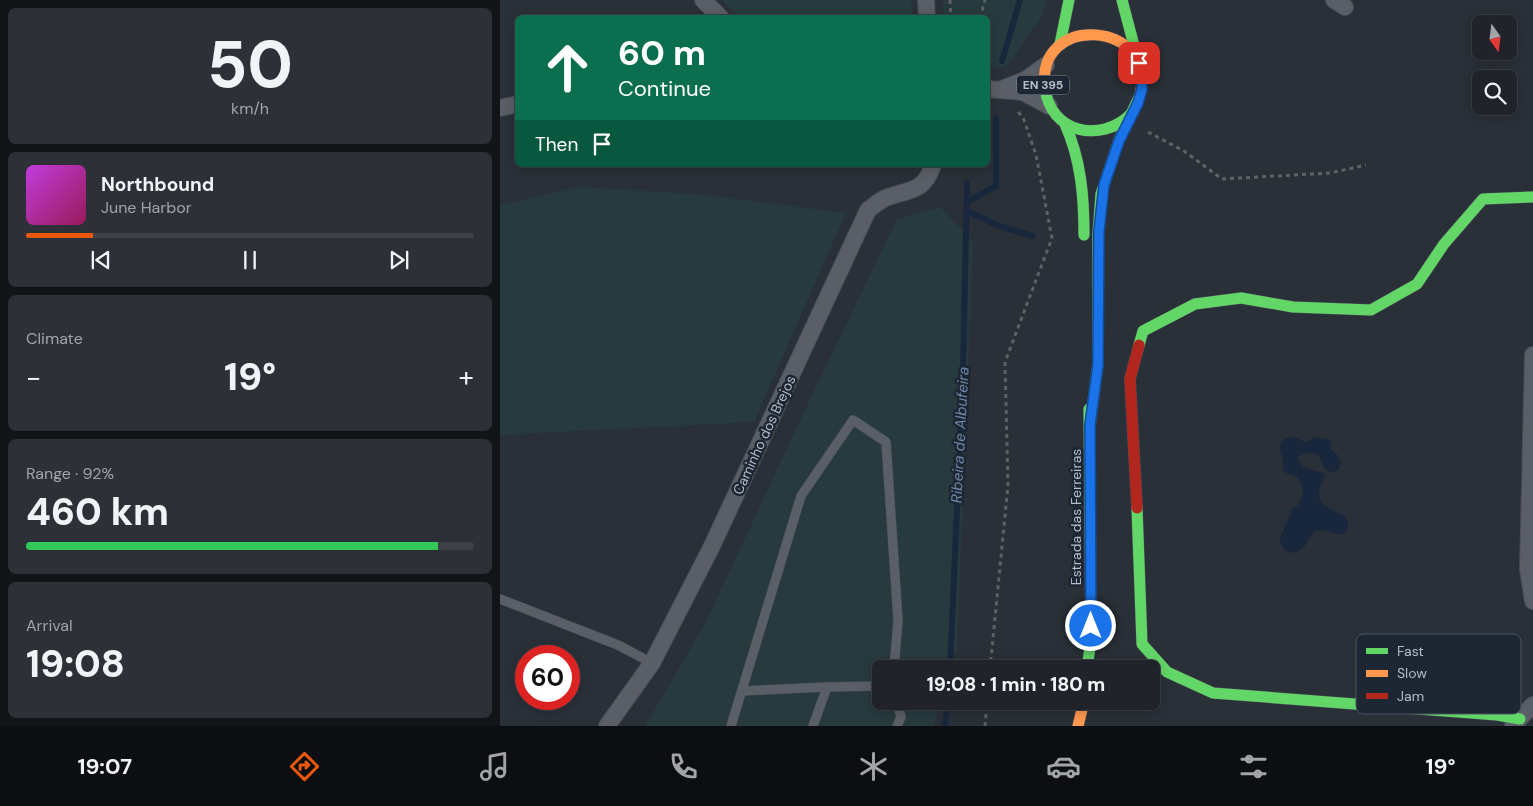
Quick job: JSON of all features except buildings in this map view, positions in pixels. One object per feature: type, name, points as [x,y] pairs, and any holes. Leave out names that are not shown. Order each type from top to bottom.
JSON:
[{"type":"main road","name":"EN 395","points":[[1069,0],[1060,44],[1046,65],[1043,86],[1049,106],[1065,124],[1075,144],[1082,173],[1084,242]]},
{"type":"main road","points":[[1090,425],[1098,365],[1099,231],[1104,185],[1142,89],[1142,76],[1122,0]]},
{"type":"main road","points":[[1060,44],[1074,36],[1089,32],[1104,34],[1119,40],[1131,50],[1139,63]]},
{"type":"main road","points":[[1065,124],[1082,131],[1100,131],[1117,126],[1130,117]]},
{"type":"main road","points":[[1356,704],[1213,693],[1167,672],[1142,644],[1136,466],[1130,379],[1143,331],[1195,304],[1241,298],[1293,307],[1372,310],[1417,284],[1444,244],[1483,199],[1533,197]]},
{"type":"main road","points":[[1085,371],[1090,425]]},
{"type":"main road","name":"Estrada das Ferreiras","points":[[1088,660],[1091,631],[1090,425]]},
{"type":"main road","points":[[1078,726],[1082,710]]},
{"type":"main road","points":[[1484,714],[1497,715],[1516,723]]},
{"type":"street","points":[[703,0],[719,15]]},
{"type":"street","points":[[926,0],[927,15]]},
{"type":"street","points":[[994,89],[1025,80],[1046,65]]},
{"type":"street","points":[[994,89],[1023,92],[1049,106]]},
{"type":"street","points":[[500,108],[515,105]]},
{"type":"street","name":"Caminho dos Brejos","points":[[607,726],[652,663],[716,537],[868,210],[886,197],[918,189],[932,167]]},
{"type":"street","points":[[1533,354],[1528,569],[1533,601]]},
{"type":"street","points":[[1516,723],[1533,705]]},
{"type":"lane","points":[[731,726],[801,496],[853,420],[886,442],[898,620],[895,660]]},
{"type":"lane","points":[[500,599],[618,645],[652,663]]},
{"type":"lane","points":[[742,692],[872,686]]},
{"type":"lane","points":[[813,726],[827,687]]},
{"type":"lane","points":[[897,726],[901,717],[899,710]]},
{"type":"path","points":[[950,0],[951,15]]},
{"type":"path","points":[[981,15],[985,0]]},
{"type":"path","points":[[991,660],[1008,485],[1005,362],[1052,238],[1036,155],[1024,120],[1016,108]]},
{"type":"path","points":[[1130,117],[1184,151],[1222,179],[1330,173],[1366,165]]},
{"type":"path","points":[[984,726],[986,710]]},
{"type":"green space","points":[[721,0],[911,0],[912,15],[738,15]]},
{"type":"green space","points":[[943,0],[1046,0],[1035,27],[1014,57],[1007,65],[996,68],[990,69],[990,15],[944,15]]},
{"type":"green space","points":[[579,187],[696,194],[846,213],[754,422],[500,435],[500,205]]},
{"type":"green space","points":[[940,207],[973,241],[957,649],[953,660],[872,660],[872,710],[938,710],[933,726],[645,726],[705,624],[810,399],[897,219]]},
{"type":"water","points":[[1289,437],[1306,442],[1316,437],[1331,440],[1331,449],[1340,461],[1338,470],[1331,473],[1328,471],[1319,456],[1313,453],[1306,453],[1298,457],[1299,462],[1308,469],[1325,474],[1319,492],[1321,502],[1329,509],[1345,516],[1349,525],[1344,534],[1323,530],[1315,531],[1304,547],[1295,553],[1285,551],[1279,541],[1293,507],[1297,506],[1302,495],[1302,487],[1299,480],[1295,476],[1286,473],[1283,469],[1280,445],[1284,439]]},
{"type":"waterway","name":"Ribeira de Albufeira","points":[[1002,61],[1020,0]]},
{"type":"waterway","name":"Ribeira de Albufeira","points":[[967,202],[996,186],[996,118]]},
{"type":"waterway","name":"Ribeira de Albufeira","points":[[950,660],[963,371],[967,183]]},
{"type":"waterway","points":[[967,211],[999,226],[1033,236]]},
{"type":"waterway","name":"Ribeira de Albufeira","points":[[945,726],[947,710]]},
{"type":"traffic: fast","points":[[1060,44],[1069,0]]},
{"type":"traffic: fast","points":[[1122,0],[1137,57]]},
{"type":"traffic: fast","points":[[1045,88],[1049,103],[1056,115],[1066,124],[1079,129],[1092,131],[1106,129],[1119,123],[1131,114]]},
{"type":"traffic: fast","points":[[1090,425],[1098,364],[1098,233],[1101,194],[1119,140],[1140,95]]},
{"type":"traffic: fast","points":[[1065,124],[1078,165],[1084,235]]},
{"type":"traffic: fast","points":[[1139,345],[1143,331],[1195,304],[1241,298],[1293,307],[1371,310],[1417,284],[1444,244],[1483,199],[1533,197]]},
{"type":"traffic: fast","points":[[1088,660],[1091,639],[1089,409]]},
{"type":"traffic: fast","points":[[1137,508],[1142,644],[1167,672],[1213,693],[1356,704]]},
{"type":"traffic: fast","points":[[1484,714],[1520,719]]},
{"type":"traffic: slow","points":[[1045,88],[1047,63],[1058,46],[1075,37],[1096,35],[1115,40],[1131,52],[1141,70],[1140,95]]},
{"type":"traffic: slow","points":[[1078,726],[1082,710]]},
{"type":"traffic: jam","points":[[1137,508],[1130,379],[1139,345]]},
{"type":"route","points":[[1091,626],[1090,425],[1098,365],[1099,231],[1104,185],[1119,141],[1138,103],[1142,89],[1139,63]]}]
